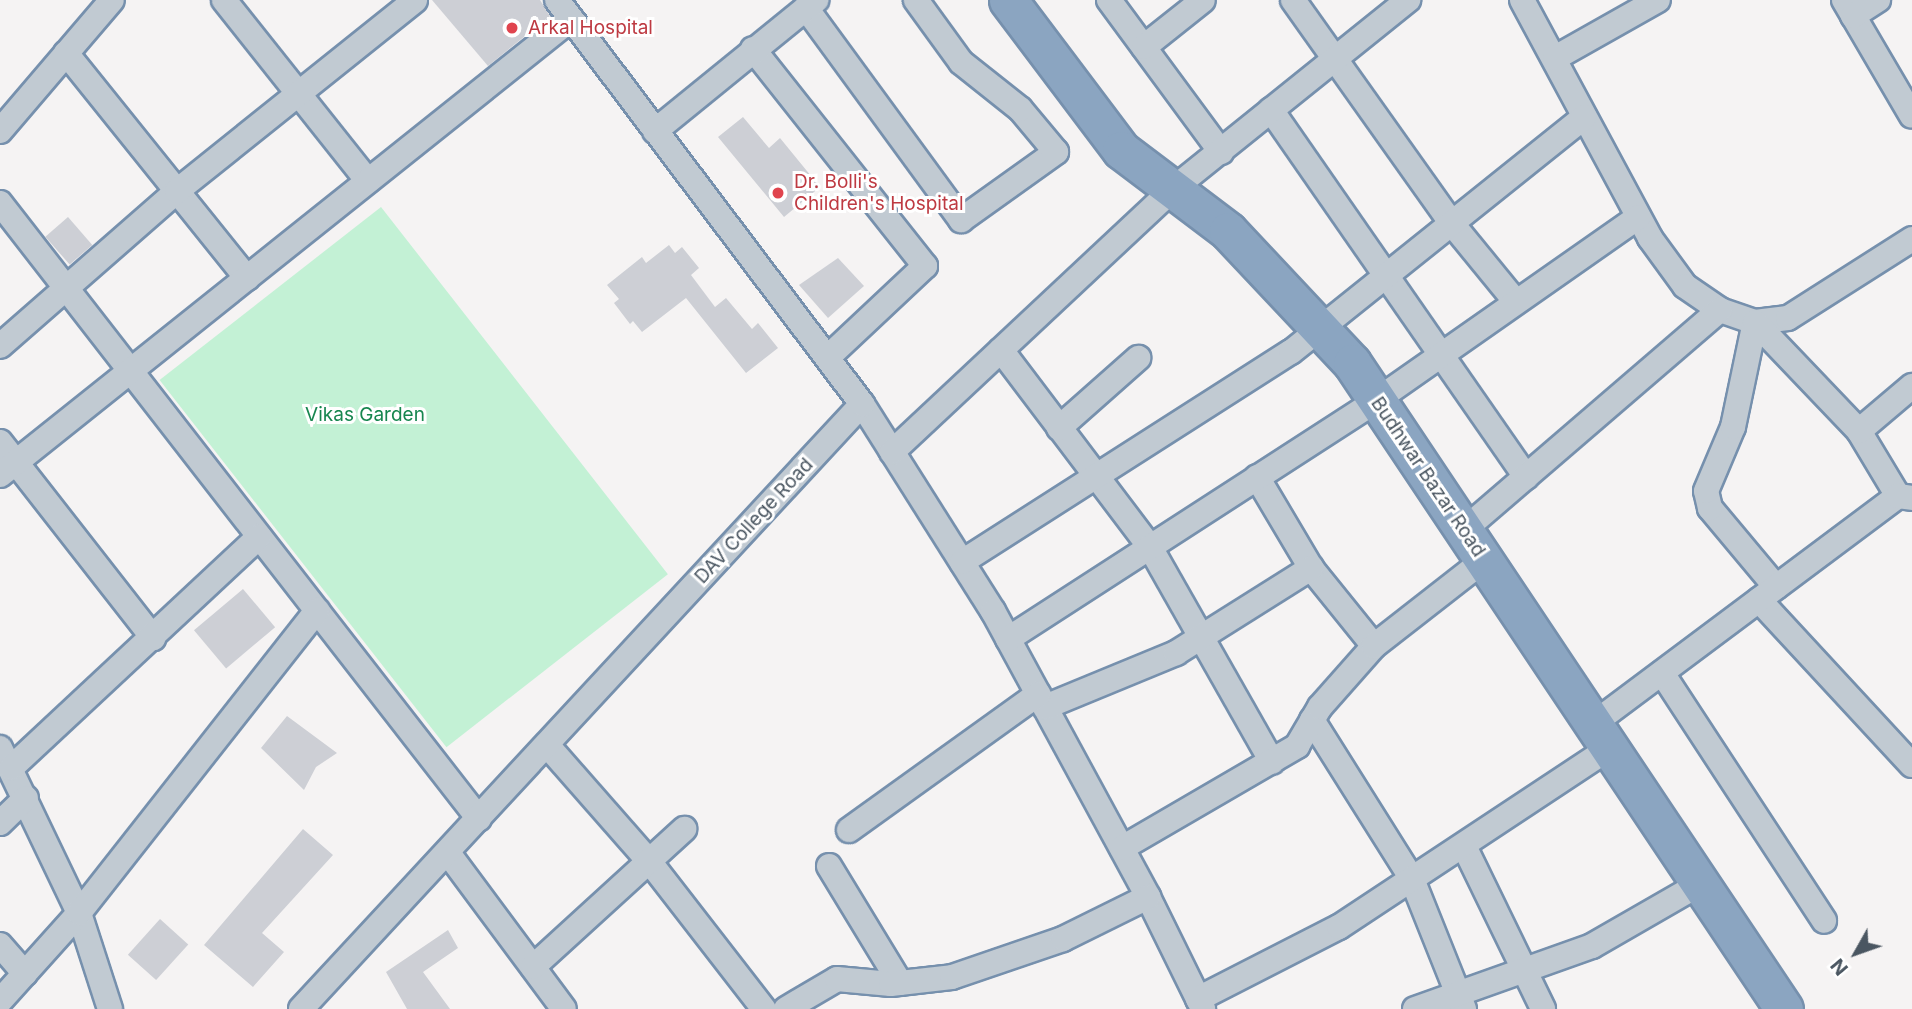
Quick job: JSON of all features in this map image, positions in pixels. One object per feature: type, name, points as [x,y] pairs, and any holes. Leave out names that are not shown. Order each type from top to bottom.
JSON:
[{"type":"highway","name":"Budhwar Bazar Road","points":[[1008,0],[1121,150],[1228,231],[1352,363],[1784,1009]]},
{"type":"street","points":[[0,131],[111,0]]},
{"type":"street","points":[[224,0],[368,181]]},
{"type":"street","points":[[0,346],[65,286],[177,191],[415,0]]},
{"type":"street","points":[[656,131],[811,4],[961,220],[1056,152],[1020,109],[961,62],[916,0]]},
{"type":"street","points":[[1109,0],[1221,152]]},
{"type":"street","points":[[1144,47],[1203,0]]},
{"type":"street","points":[[1293,0],[1453,225],[1516,302]]},
{"type":"street","points":[[892,452],[1173,189],[1408,0]]},
{"type":"street","points":[[153,638],[5,460],[131,371],[368,181],[564,9],[862,404],[1008,639],[1148,897],[1201,1004],[1339,927],[1464,846],[1601,736],[1662,673],[1905,497],[1858,430],[1755,322],[1720,310],[1685,286],[1638,217],[1522,0]]},
{"type":"street","points":[[1555,58],[1658,0]]},
{"type":"street","points":[[1878,0],[1849,8],[1912,116]]},
{"type":"street","points":[[753,49],[925,266],[827,358]]},
{"type":"street","points":[[66,53],[247,278]]},
{"type":"street","points":[[1271,110],[1526,477]]},
{"type":"street","points":[[962,562],[1291,352],[1453,225],[1584,117]]},
{"type":"street","points":[[0,202],[479,819]]},
{"type":"street","points":[[1008,639],[1377,400],[1638,217]]},
{"type":"street","points":[[1755,322],[1788,317],[1912,239]]},
{"type":"street","points":[[1465,529],[1720,310]]},
{"type":"street","points":[[1755,322],[1733,427],[1706,491],[1710,508],[1768,594],[1912,765]]},
{"type":"street","points":[[1000,350],[1150,547],[1272,762]]},
{"type":"street","points":[[1059,428],[1138,358]]},
{"type":"street","points":[[1858,430],[1912,386]]},
{"type":"street","name":"DAV College Road","points":[[301,1009],[862,404]]},
{"type":"street","points":[[1257,477],[1311,568],[1374,646]]},
{"type":"street","points":[[110,1009],[79,913],[6,758],[153,638],[259,537]]},
{"type":"street","points":[[1122,848],[1297,746],[1312,720],[1374,646],[1484,560]]},
{"type":"street","points":[[849,830],[1042,701],[1176,653],[1311,568]]},
{"type":"street","points":[[0,1002],[79,913],[317,611]]},
{"type":"street","points":[[1662,673],[1824,921]]},
{"type":"street","points":[[1312,720],[1412,879],[1461,1002]]},
{"type":"street","points":[[547,745],[649,861],[764,1009]]},
{"type":"street","points":[[0,823],[26,798]]},
{"type":"street","points":[[533,967],[684,829]]},
{"type":"street","points":[[1464,846],[1543,1009]]},
{"type":"street","points":[[448,853],[564,1009]]},
{"type":"street","points":[[829,866],[900,983]]},
{"type":"street","points":[[1415,1009],[1461,1002],[1524,971],[1592,946],[1700,884]]},
{"type":"street","points":[[786,1009],[837,979],[900,983],[952,977],[1051,943],[1148,897]]},
{"type":"street","points":[[0,945],[24,974]]},
{"type":"green space","name":"Vikas Garden","points":[[381,207],[668,574],[446,747],[160,380]]},
{"type":"building","points":[[432,0],[540,0],[550,16],[488,66]]},
{"type":"building","points":[[743,117],[769,148],[780,138],[820,187],[784,217],[718,137]]},
{"type":"building","points":[[68,217],[92,245],[70,265],[45,237]]},
{"type":"building","points":[[669,245],[675,253],[682,247],[699,268],[691,275],[715,307],[726,298],[752,329],[758,323],[778,348],[746,373],[686,298],[642,332],[633,321],[630,324],[614,303],[619,299],[607,285],[642,257],[646,263]]},
{"type":"building","points":[[838,258],[864,286],[828,318],[799,285]]},
{"type":"building","points":[[243,589],[275,627],[226,668],[194,630]]},
{"type":"building","points":[[287,716],[337,753],[316,767],[304,790],[261,748]]},
{"type":"building","points":[[303,829],[333,855],[262,933],[284,952],[253,987],[204,945]]},
{"type":"building","points":[[160,919],[188,944],[156,980],[128,955]]},
{"type":"building","points":[[448,930],[458,948],[423,972],[450,1009],[407,1009],[386,972]]},
{"type":"place","name":"Arkal Hospital","points":[[512,28]]},
{"type":"place","name":"Dr. Bolli's Children's Hospital","points":[[778,193]]}]
